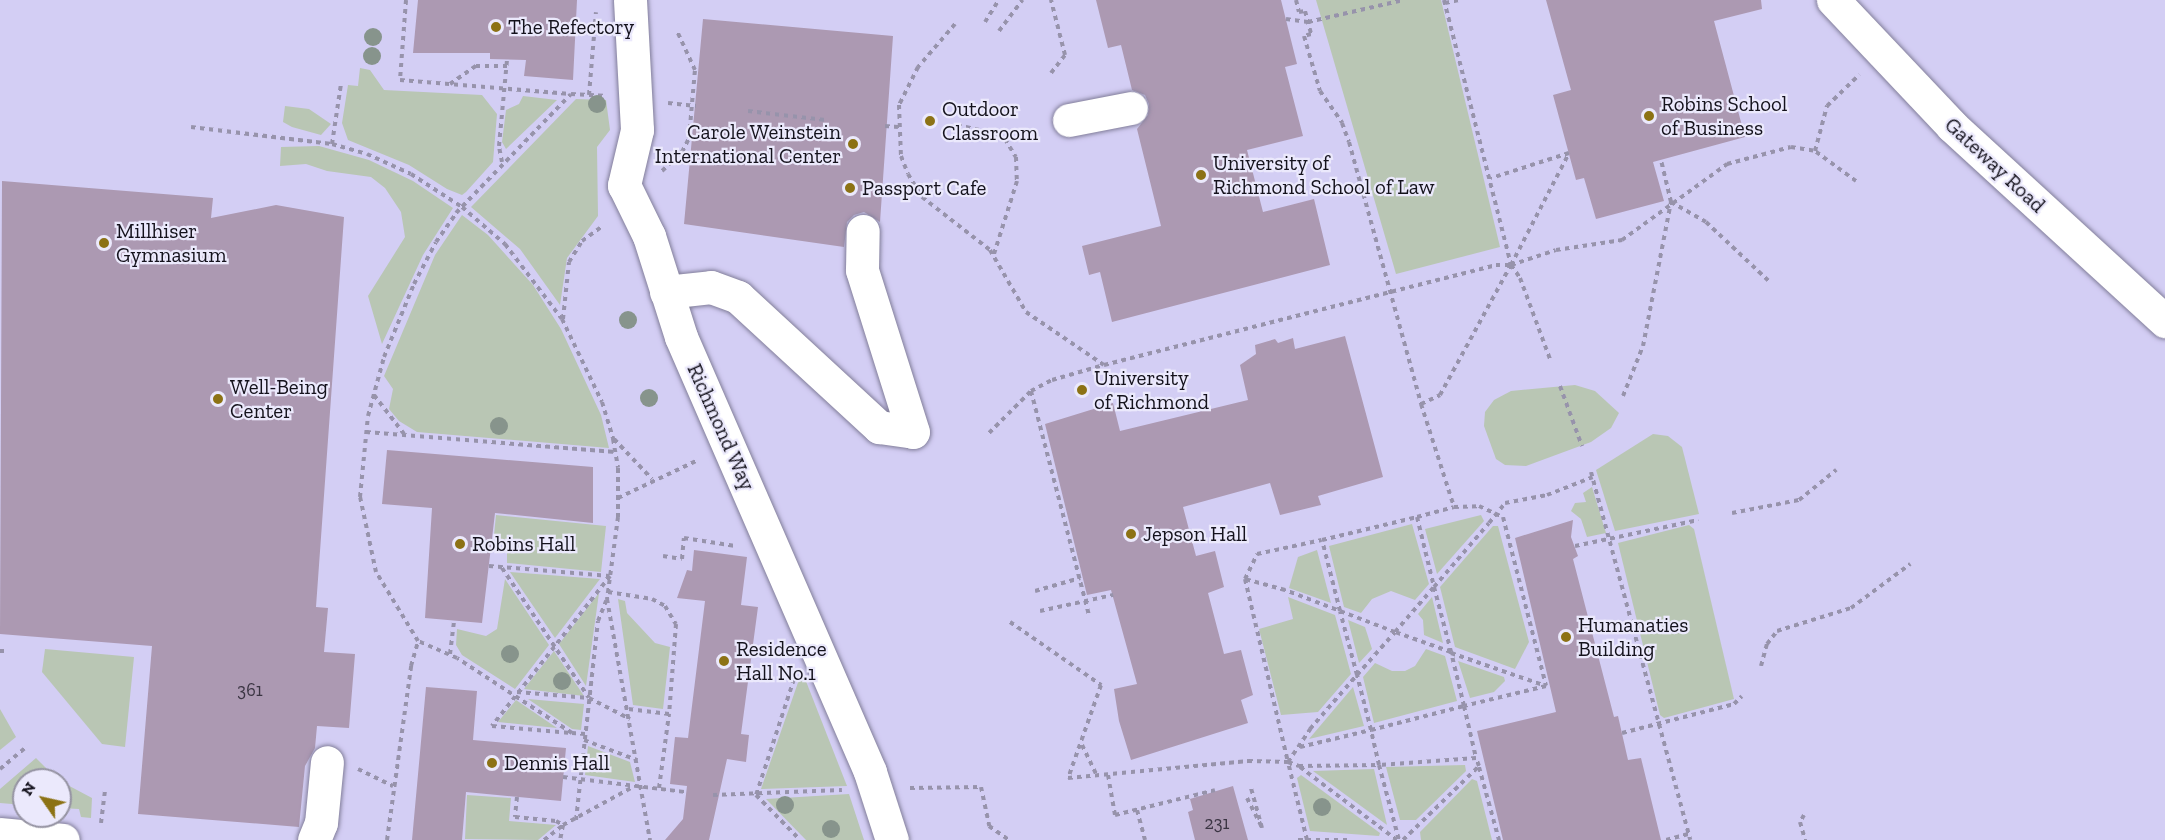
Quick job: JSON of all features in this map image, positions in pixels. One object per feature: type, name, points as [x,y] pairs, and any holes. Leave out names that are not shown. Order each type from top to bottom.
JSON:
[{"type":"street","name":"Richmond Way","points":[[630,0],[636,130],[624,185],[649,236],[681,337],[870,772],[892,840]]},
{"type":"street","name":"Gateway Road","points":[[1833,0],[1952,126],[2165,321]]},
{"type":"street","points":[[1069,120],[1131,108]]},
{"type":"street","points":[[666,292],[711,287],[738,297],[879,427],[913,432],[862,270],[863,231]]},
{"type":"street","points":[[314,840],[321,823],[327,762]]},
{"type":"street","points":[[0,834],[63,840]]},
{"type":"path","points":[[406,0],[399,80],[600,96]]},
{"type":"path","points":[[589,95],[597,0]]},
{"type":"path","points":[[984,22],[999,0]]},
{"type":"path","points":[[999,32],[1022,0]]},
{"type":"path","points":[[1051,0],[1065,54],[1051,73]]},
{"type":"path","points":[[1296,0],[1308,22],[1311,34],[1304,36],[1317,83],[1349,142],[1421,404],[1455,507]]},
{"type":"path","points":[[1286,19],[1308,22],[1403,0]]},
{"type":"path","points":[[1459,0],[1445,2],[1511,265],[1520,279],[1550,359]]},
{"type":"path","points":[[955,24],[905,87],[898,127],[901,156],[914,186],[931,205],[980,239],[993,255],[1026,312],[1104,365]]},
{"type":"path","points":[[661,172],[687,145],[694,106],[695,70],[676,31]]},
{"type":"path","points":[[502,162],[500,146],[507,60]]},
{"type":"path","points":[[450,84],[476,66],[507,66]]},
{"type":"path","points":[[1815,151],[1827,106],[1868,66]]},
{"type":"path","points":[[332,144],[341,84]]},
{"type":"path","points":[[571,94],[502,162],[462,207],[414,284],[384,357],[374,395],[366,432],[360,497],[366,538],[387,596],[418,641],[450,654],[516,693],[572,733]]},
{"type":"path","points":[[657,102],[694,106]]},
{"type":"path","points":[[748,111],[825,120]]},
{"type":"path","points":[[957,125],[997,134],[1005,139],[1016,157],[1017,181],[993,255]]},
{"type":"path","points":[[885,126],[898,127]]},
{"type":"path","points":[[191,128],[332,144],[367,154],[411,174],[462,207],[505,244],[562,319],[602,402],[613,439],[618,498],[607,599],[598,621],[576,820]]},
{"type":"path","points":[[989,433],[1017,401],[1052,380],[1496,265],[1511,265],[1556,250],[1622,240],[1671,201],[1727,164],[1791,147],[1815,151],[1856,181]]},
{"type":"path","points":[[1421,404],[1440,395],[1569,153],[1491,178]]},
{"type":"path","points":[[1623,396],[1643,346],[1671,201],[1661,160]]},
{"type":"path","points":[[1671,201],[1706,222],[1772,283]]},
{"type":"path","points":[[562,319],[569,262],[582,241],[601,227]]},
{"type":"path","points":[[1560,386],[1582,446]]},
{"type":"path","points":[[1031,391],[1089,615]]},
{"type":"path","points":[[374,395],[404,435]]},
{"type":"path","points":[[366,432],[615,452]]},
{"type":"path","points":[[613,439],[652,479]]},
{"type":"path","points":[[618,498],[652,479],[709,456]]},
{"type":"path","points":[[1732,513],[1799,500],[1836,470]]},
{"type":"path","points":[[1591,472],[1612,537],[1658,725],[1690,840]]},
{"type":"path","points":[[1288,762],[1310,729],[1505,503],[1547,495],[1593,477]]},
{"type":"path","points":[[1307,839],[1245,579],[1257,554],[1455,507],[1479,506],[1497,511],[1503,517],[1546,686]]},
{"type":"path","points":[[1417,517],[1476,758],[1499,840]]},
{"type":"path","points":[[1575,546],[1698,520]]},
{"type":"path","points":[[663,556],[682,559],[684,538],[744,547]]},
{"type":"path","points":[[1322,540],[1400,840]]},
{"type":"path","points":[[1761,666],[1767,644],[1777,631],[1851,608],[1910,564]]},
{"type":"path","points":[[489,566],[610,576]]},
{"type":"path","points":[[501,567],[589,698]]},
{"type":"path","points":[[585,734],[492,726],[554,644],[610,576]]},
{"type":"path","points":[[1035,591],[1080,578]]},
{"type":"path","points":[[1245,579],[1546,686]]},
{"type":"path","points":[[608,592],[652,599],[672,614],[676,624],[669,714],[659,788]]},
{"type":"path","points":[[1040,612],[1113,595]]},
{"type":"path","points":[[607,599],[638,760],[650,840]]},
{"type":"path","points":[[450,654],[454,621]]},
{"type":"path","points":[[1010,622],[1101,685],[1082,744],[1068,778],[1248,761],[1288,762],[1299,766],[1400,840]]},
{"type":"path","points":[[387,840],[411,666],[418,641]]},
{"type":"path","points":[[0,651],[8,651]]},
{"type":"path","points":[[756,795],[797,670]]},
{"type":"path","points":[[1300,747],[1546,686]]},
{"type":"path","points":[[516,693],[589,698],[630,719]]},
{"type":"path","points":[[1623,733],[1734,704],[1742,696]]},
{"type":"path","points":[[628,709],[669,714]]},
{"type":"path","points":[[584,740],[638,760]]},
{"type":"path","points":[[1082,744],[1097,777]]},
{"type":"path","points":[[0,769],[27,746]]},
{"type":"path","points":[[1299,766],[1380,765],[1476,758]]},
{"type":"path","points":[[1400,840],[1479,766]]},
{"type":"path","points":[[1108,775],[1115,815],[1215,790]]},
{"type":"path","points":[[563,777],[633,787]]},
{"type":"path","points":[[387,785],[393,786]]},
{"type":"path","points":[[544,840],[563,825],[576,820],[633,787],[642,785],[686,792]]},
{"type":"path","points":[[909,788],[981,787],[989,826],[1009,840]]},
{"type":"path","points":[[1247,798],[1262,828],[1251,788]]},
{"type":"path","points":[[101,823],[105,790]]},
{"type":"path","points":[[713,795],[847,790]]},
{"type":"path","points":[[756,795],[800,840]]},
{"type":"path","points":[[517,797],[515,817],[563,825]]},
{"type":"path","points":[[1137,810],[1145,840]]},
{"type":"path","points":[[1804,815],[1800,822],[1804,840]]},
{"type":"path","points":[[560,840],[563,825]]},
{"type":"path","points":[[1666,840],[1688,834]]},
{"type":"path","points":[[1298,840],[1350,840]]},
{"type":"shaded area","name":"University of Richmond","points":[[0,0],[2165,0],[2165,840],[0,840]]},
{"type":"green space","points":[[1316,0],[1441,0],[1500,247],[1396,274]]},
{"type":"green space","points":[[360,68],[370,70],[384,90],[482,95],[497,114],[493,162],[466,192],[462,195],[447,189],[409,165],[348,140],[342,123],[348,85],[358,86]]},
{"type":"green space","points":[[523,96],[557,100],[506,149],[502,142],[506,110],[519,104]]},
{"type":"green space","points":[[576,99],[606,100],[610,130],[597,147],[598,216],[567,258],[560,305],[520,249],[471,207]]},
{"type":"green space","points":[[285,106],[309,109],[331,124],[321,135],[292,127],[283,122]]},
{"type":"green space","points":[[319,146],[369,160],[413,181],[453,208],[423,255],[382,344],[368,296],[405,237],[401,212],[385,188],[371,177],[327,171],[306,164],[280,166],[281,147]]},
{"type":"green space","points":[[462,215],[488,235],[533,285],[561,329],[601,415],[609,448],[417,432],[399,421],[389,409],[393,389],[384,376],[435,255]]},
{"type":"green space","points":[[1575,385],[1595,391],[1619,413],[1611,428],[1591,442],[1526,466],[1505,465],[1496,459],[1484,426],[1485,412],[1494,400],[1511,391]]},
{"type":"green space","points":[[1653,434],[1668,436],[1682,447],[1699,514],[1615,531],[1596,470]]},
{"type":"green space","points":[[1592,487],[1606,533],[1587,537],[1581,519],[1571,511],[1575,503],[1586,502],[1583,493]]},
{"type":"green space","points":[[496,515],[606,526],[601,572],[507,563],[507,548],[494,535]]},
{"type":"green space","points":[[1481,515],[1484,521],[1437,574],[1425,529]]},
{"type":"green space","points":[[1412,524],[1429,584],[1415,600],[1391,591],[1372,599],[1361,613],[1344,607],[1329,546]]},
{"type":"green space","points":[[1689,525],[1694,529],[1734,699],[1664,718],[1660,715],[1618,543]]},
{"type":"green space","points":[[1493,526],[1498,526],[1529,642],[1515,669],[1455,647],[1440,587]]},
{"type":"green space","points":[[1317,550],[1331,603],[1289,588],[1298,557]]},
{"type":"green space","points":[[510,572],[600,579],[555,638]]},
{"type":"green space","points":[[505,579],[549,645],[515,689],[462,655],[456,645],[457,629],[486,636],[497,629]]},
{"type":"green space","points":[[599,593],[586,686],[559,644]]},
{"type":"green space","points":[[1288,597],[1335,615],[1351,674],[1318,712],[1281,715],[1259,629],[1293,619]]},
{"type":"green space","points":[[1432,597],[1443,643],[1424,635],[1423,620],[1418,614]]},
{"type":"green space","points":[[618,599],[625,601],[627,613],[655,643],[670,647],[663,709],[633,705]]},
{"type":"green space","points":[[1348,620],[1365,627],[1372,649],[1359,663]]},
{"type":"green space","points":[[45,649],[134,657],[125,747],[102,744],[42,672]]},
{"type":"green space","points":[[1426,649],[1445,656],[1457,701],[1374,723],[1363,677],[1375,663],[1392,671],[1405,671],[1415,666]]},
{"type":"green space","points":[[554,651],[584,696],[524,689]]},
{"type":"green space","points":[[1458,661],[1504,677],[1505,681],[1494,692],[1470,698]]},
{"type":"green space","points":[[802,671],[847,786],[761,789]]},
{"type":"green space","points":[[1353,687],[1364,726],[1309,739]]},
{"type":"green space","points":[[528,699],[584,704],[581,730],[572,729]]},
{"type":"green space","points":[[516,700],[557,728],[498,722]]},
{"type":"green space","points":[[0,709],[16,737],[0,750]]},
{"type":"green space","points":[[588,746],[630,762],[635,782],[585,775]]},
{"type":"green space","points":[[36,758],[46,768],[24,768]]},
{"type":"green space","points":[[1465,765],[1466,771],[1416,820],[1400,820],[1386,767]]},
{"type":"green space","points":[[1374,769],[1387,825],[1313,771]]},
{"type":"green space","points":[[1301,775],[1380,833],[1379,836],[1310,831],[1297,778]]},
{"type":"green space","points":[[12,779],[12,804],[0,803],[0,789]]},
{"type":"green space","points":[[1472,779],[1477,781],[1492,840],[1421,840],[1420,832]]},
{"type":"green space","points":[[72,787],[92,798],[91,818],[81,817],[79,809],[72,809]]},
{"type":"green space","points":[[849,794],[864,840],[806,840],[766,799]]},
{"type":"green space","points":[[467,795],[511,798],[509,821],[556,825],[538,840],[465,839]]},
{"type":"building","name":"The Refectory","points":[[418,0],[577,0],[573,80],[524,76],[526,60],[490,59],[490,53],[413,53]]},
{"type":"building","name":"University of Richmond School of Law","points":[[1096,0],[1281,0],[1297,64],[1285,67],[1303,136],[1247,150],[1263,212],[1314,199],[1330,265],[1112,322],[1100,272],[1089,275],[1082,246],[1161,226],[1137,129],[1148,115],[1149,104],[1145,95],[1132,90],[1121,45],[1108,48]]},
{"type":"building","name":"Robins School of Business","points":[[1546,0],[1761,0],[1762,9],[1714,21],[1745,137],[1653,162],[1664,201],[1596,219],[1584,178],[1576,180],[1553,95],[1571,90]]},
{"type":"building","name":"Carole Weinstein International Center","points":[[703,19],[893,36],[880,222],[864,212],[854,215],[847,222],[844,247],[684,224]]},
{"type":"building","points":[[2,181],[213,198],[211,218],[276,205],[344,217],[316,607],[328,608],[324,652],[355,654],[349,728],[317,726],[315,748],[305,766],[299,827],[138,814],[152,646],[0,634]]},
{"type":"building","name":"Jepson Hall","points":[[1345,336],[1383,477],[1318,496],[1321,505],[1280,515],[1270,483],[1183,507],[1196,556],[1215,551],[1224,587],[1208,593],[1224,654],[1241,650],[1253,695],[1241,700],[1248,723],[1131,760],[1119,721],[1114,689],[1137,684],[1111,590],[1087,595],[1045,424],[1113,403],[1120,431],[1248,400],[1240,365],[1256,354],[1255,345],[1275,339],[1278,343],[1293,338],[1295,349]]},
{"type":"building","name":"Robins Hall","points":[[387,450],[593,467],[593,523],[495,513],[482,623],[425,618],[432,508],[382,504]]},
{"type":"building","name":"Humanaties Building","points":[[1573,520],[1571,537],[1578,556],[1573,559],[1614,717],[1618,716],[1628,760],[1641,758],[1661,840],[1503,840],[1477,731],[1556,712],[1515,538]]},
{"type":"building","name":"Residence Hall No.1","points":[[694,550],[747,557],[741,605],[758,607],[741,734],[749,735],[746,762],[727,759],[709,840],[665,840],[683,819],[687,786],[670,784],[675,737],[688,738],[705,601],[677,598],[687,570],[692,571]]},
{"type":"building","name":"Dennis Hall","points":[[426,687],[477,691],[473,740],[566,748],[561,801],[466,792],[462,840],[412,840]]},
{"type":"building","points":[[1233,786],[1248,840],[1195,840],[1188,812],[1193,810],[1190,799]]},
{"type":"place","name":"The Refectory","points":[[496,27]]},
{"type":"place","name":"Robins School of Business","points":[[1649,116]]},
{"type":"place","name":"Outdoor Classroom","points":[[930,121]]},
{"type":"place","name":"Carole Weinstein International Center","points":[[853,144]]},
{"type":"place","name":"University of Richmond School of Law","points":[[1201,175]]},
{"type":"place","name":"Passport Cafe","points":[[850,188]]},
{"type":"place","name":"Millhiser Gymnasium","points":[[104,243]]},
{"type":"place","name":"University of Richmond","points":[[1082,390]]},
{"type":"place","name":"Well-Being Center","points":[[218,399]]},
{"type":"place","name":"Jepson Hall","points":[[1131,534]]},
{"type":"place","name":"Robins Hall","points":[[460,544]]},
{"type":"place","name":"Humanaties Building","points":[[1566,637]]},
{"type":"place","name":"Residence Hall No.1","points":[[724,661]]},
{"type":"place","name":"Dennis Hall","points":[[492,763]]}]
